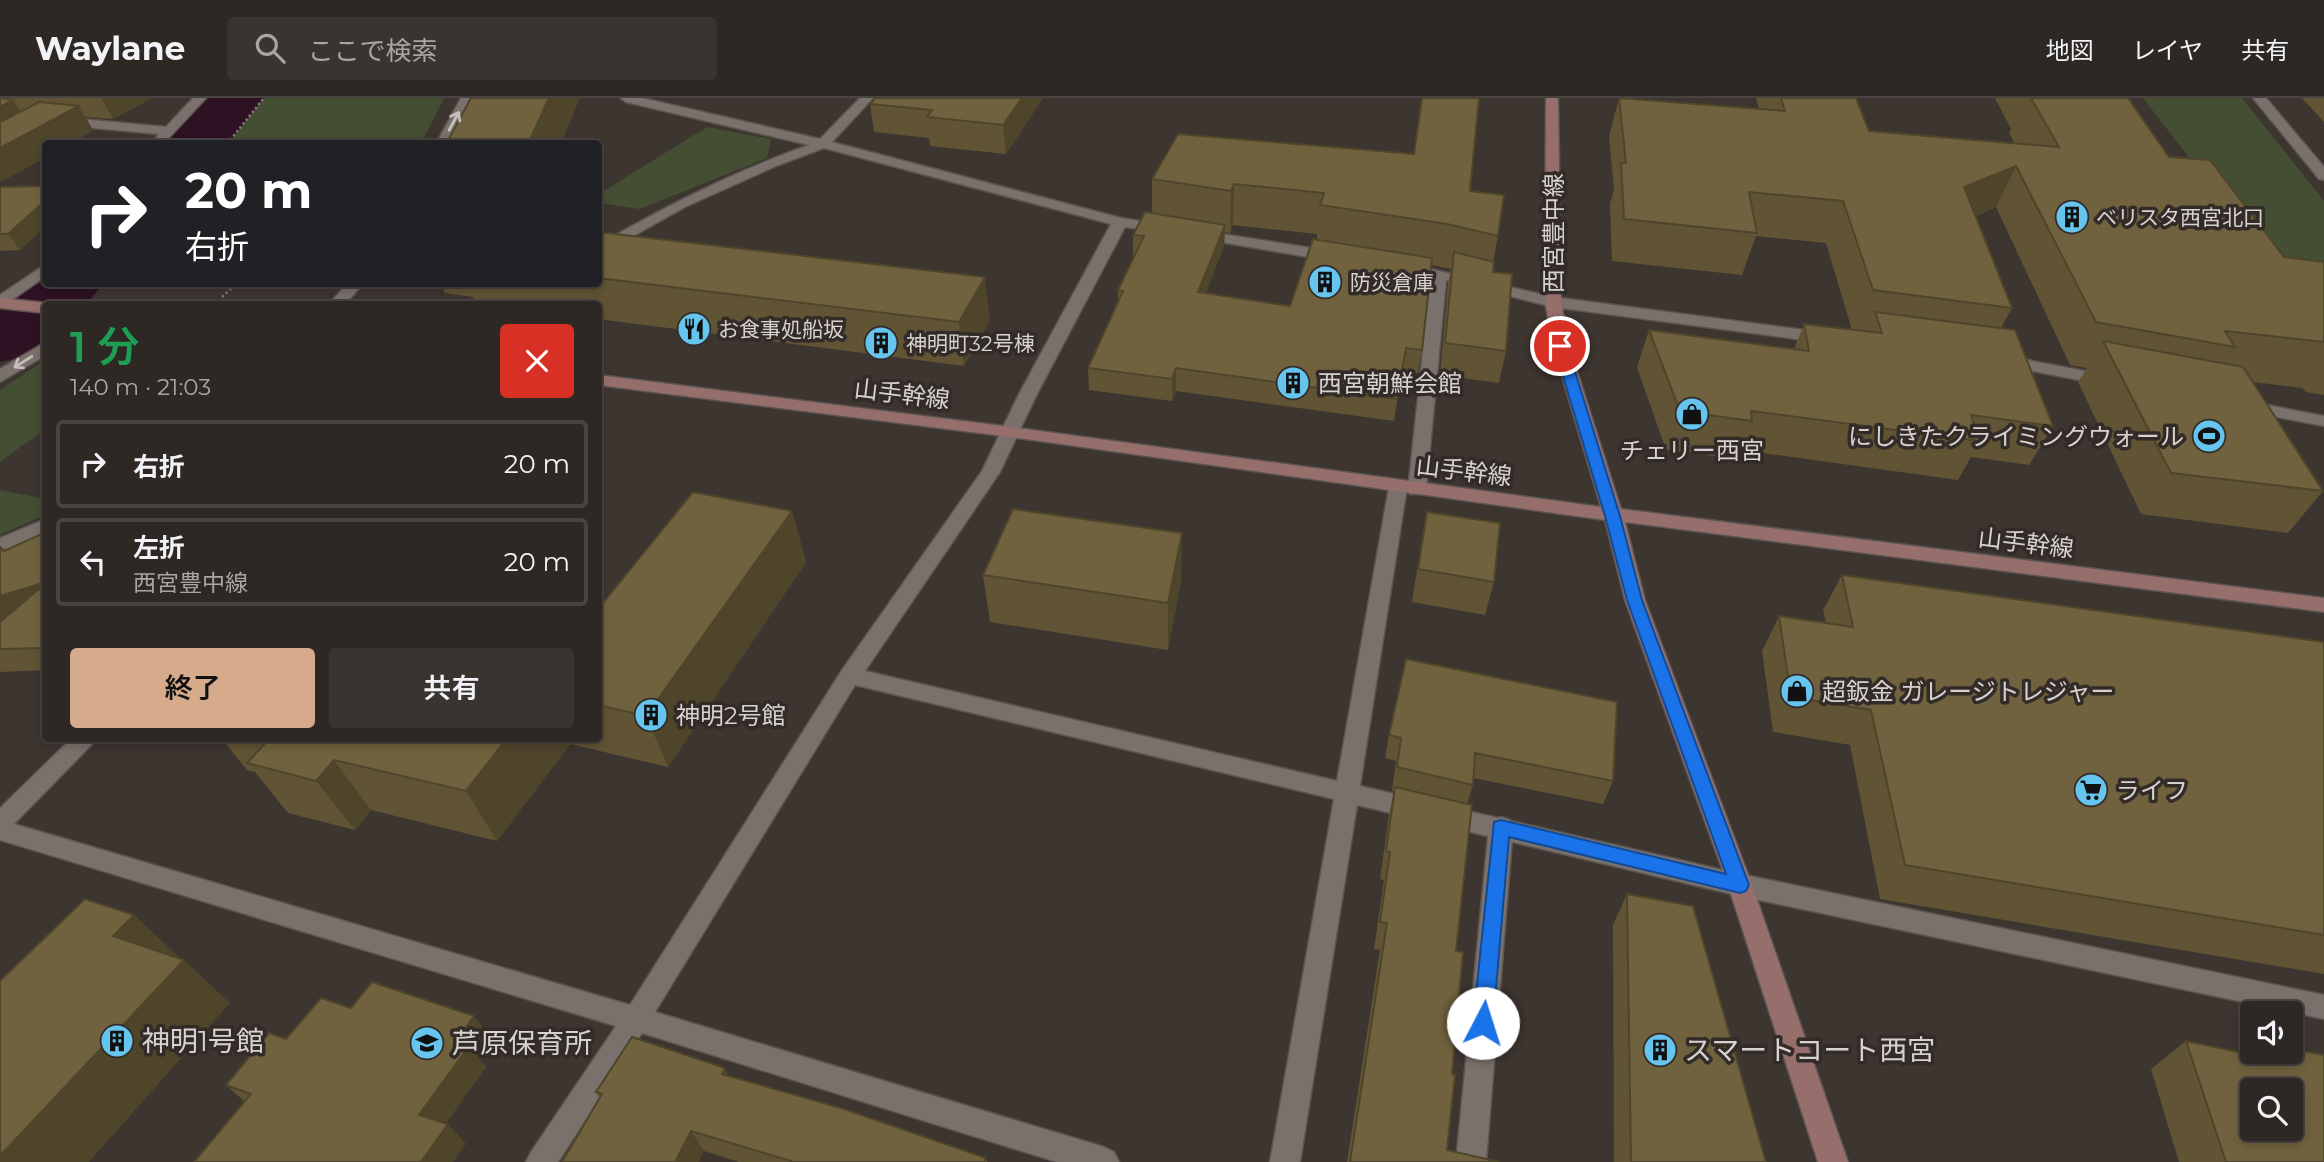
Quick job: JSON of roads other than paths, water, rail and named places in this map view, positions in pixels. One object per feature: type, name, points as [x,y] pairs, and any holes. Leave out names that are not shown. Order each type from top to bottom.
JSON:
[{"type":"street","points":[[162,140],[200,98]]},
{"type":"street","points":[[444,140],[467,98]]},
{"type":"street","points":[[626,98],[648,100],[1120,222],[1346,258]]},
{"type":"street","points":[[602,251],[680,204],[771,163],[823,144],[867,98]]},
{"type":"street","name":"西宮豊中線","points":[[1552,98],[1553,302],[1560,346],[1613,516],[1635,600],[1740,885],[1833,1162]]},
{"type":"street","points":[[2259,98],[2324,176]]},
{"type":"street","points":[[41,126],[51,120],[170,131]]},
{"type":"street","points":[[541,1162],[636,1018],[850,676],[991,472],[1027,396],[1120,222]]},
{"type":"street","points":[[1386,265],[1439,274],[1553,302],[1846,340]]},
{"type":"street","points":[[7,304],[42,272]]},
{"type":"street","points":[[1285,1162],[1348,791],[1407,489],[1439,274]]},
{"type":"street","points":[[340,301],[352,287]]},
{"type":"street","points":[[7,304],[42,308]]},
{"type":"street","points":[[0,377],[42,350]]},
{"type":"street","points":[[1980,358],[2126,383]]},
{"type":"street","name":"山手幹線","points":[[602,381],[1011,432],[1613,516],[2324,605]]},
{"type":"street","points":[[2232,403],[2324,421]]},
{"type":"street","points":[[0,546],[42,527]]},
{"type":"street","points":[[850,676],[1740,885],[2324,1007]]},
{"type":"street","points":[[0,823],[83,742]]},
{"type":"street","points":[[1471,1162],[1501,827]]},
{"type":"street","points":[[0,830],[636,1018],[1104,1162]]},
{"type":"waterway","points":[[197,140],[234,98]]},
{"type":"waterway","points":[[46,301],[62,287]]},
{"type":"waterway","points":[[0,339],[42,304]]},
{"type":"place","name":"ベリスタ西宮北口","points":[[2072,217]]},
{"type":"place","name":"防災倉庫","points":[[1325,282]]},
{"type":"place","name":"お食事処船坂","points":[[694,329]]},
{"type":"place","name":"神明町32号棟","points":[[881,343]]},
{"type":"place","name":"西宮朝鮮会館","points":[[1293,383]]},
{"type":"place","name":"チェリー西宮","points":[[1692,414]]},
{"type":"place","name":"にしきたクライミングウォール","points":[[2209,436]]},
{"type":"place","name":"超鈑金 ガレージトレジャー","points":[[1797,691]]},
{"type":"place","name":"神明2号館","points":[[651,715]]},
{"type":"place","name":"ライフ","points":[[2091,790]]},
{"type":"place","name":"神明1号館","points":[[117,1041]]},
{"type":"place","name":"芦原保育所","points":[[427,1043]]},
{"type":"place","name":"スマートコート西宮","points":[[1660,1050]]}]
